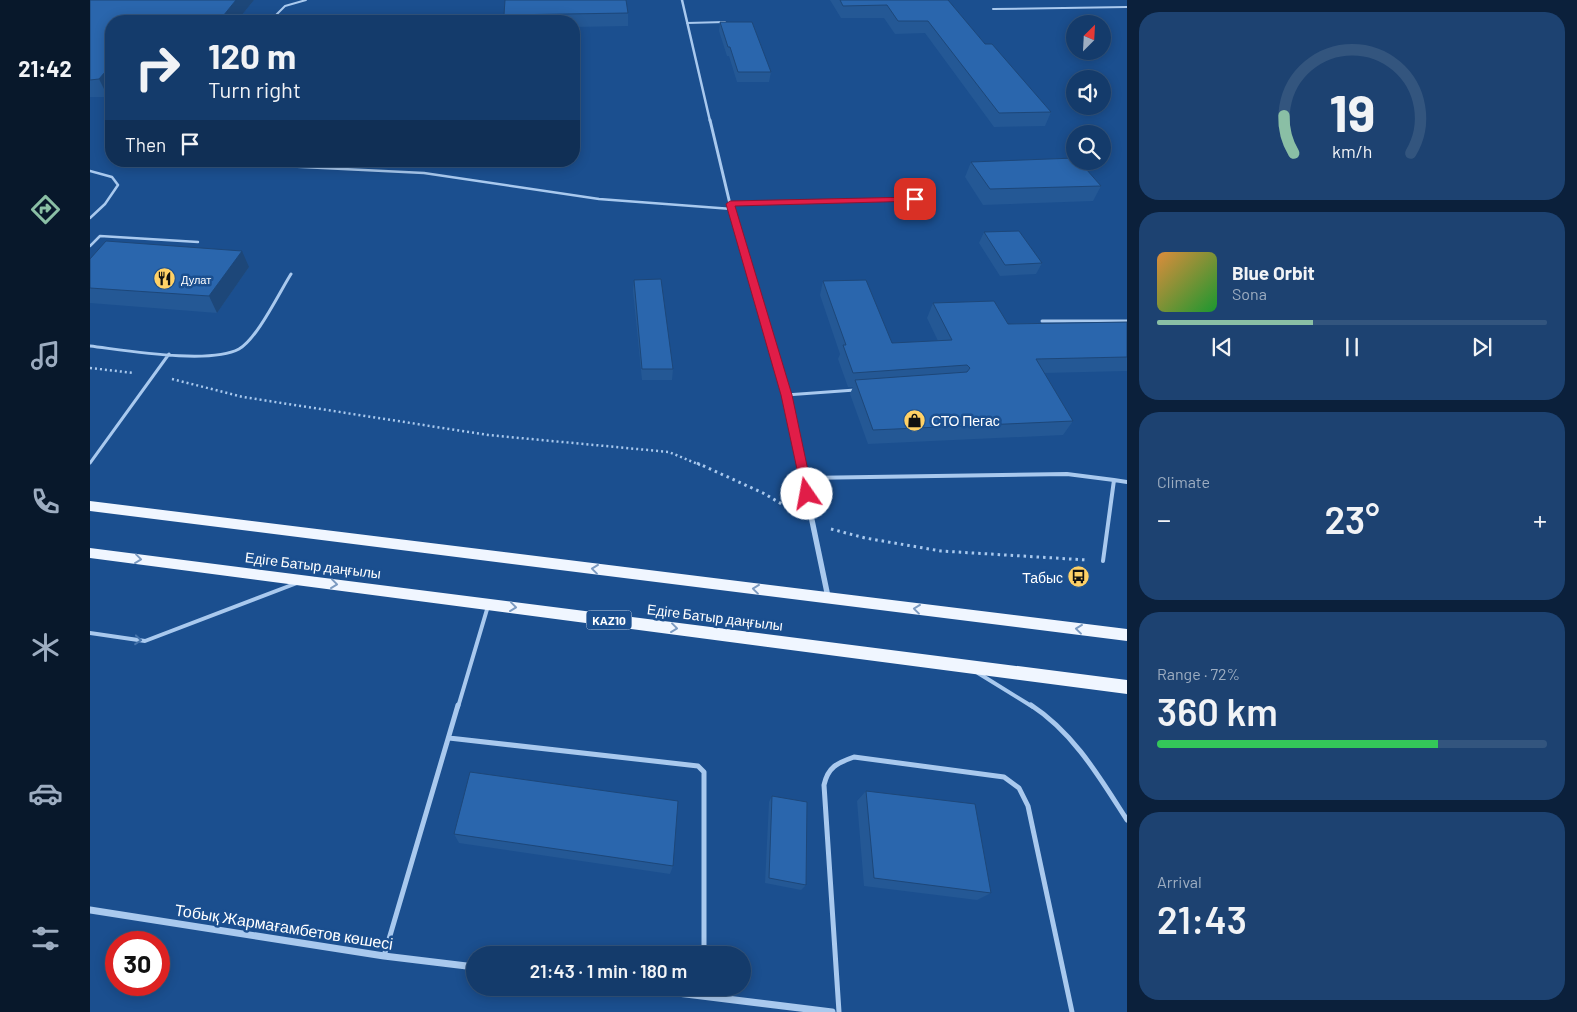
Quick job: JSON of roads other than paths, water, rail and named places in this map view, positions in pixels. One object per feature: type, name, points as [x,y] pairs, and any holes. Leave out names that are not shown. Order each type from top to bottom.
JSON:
[{"type":"main road","points":[[90,506],[1127,634]]},
{"type":"main road","name":"Едіге Батыр даңғылы","points":[[90,553],[1127,687]]},
{"type":"street","points":[[682,0],[730,204],[786,395],[828,598]]},
{"type":"street","name":"Тобық Жармағамбетов көшесі","points":[[90,910],[384,956],[466,966]]},
{"type":"street","points":[[730,996],[832,1012]]},
{"type":"lane","points":[[274,15],[286,4],[306,0]]},
{"type":"lane","points":[[993,9],[1127,7]]},
{"type":"lane","points":[[687,23],[725,22]]},
{"type":"lane","points":[[302,167],[424,173],[599,199],[732,209]]},
{"type":"lane","points":[[90,171],[112,177],[118,185],[105,204],[90,218]]},
{"type":"lane","points":[[730,204],[915,199]]},
{"type":"lane","points":[[90,246],[100,236],[198,242]]},
{"type":"lane","points":[[90,346],[169,354],[217,355],[238,350],[250,340],[291,274]]},
{"type":"lane","points":[[1042,321],[1127,322]]},
{"type":"lane","points":[[90,463],[169,354]]},
{"type":"lane","points":[[786,395],[864,390]]},
{"type":"lane","points":[[804,478],[1067,474],[1127,482]]},
{"type":"lane","points":[[1103,561],[1114,480]]},
{"type":"lane","points":[[90,634],[145,641],[304,580]]},
{"type":"lane","points":[[384,956],[489,604]]},
{"type":"lane","points":[[968,666],[1046,715],[1087,757],[1127,820]]},
{"type":"lane","points":[[450,738],[698,766],[702,768],[704,772],[704,946]]},
{"type":"lane","points":[[839,1012],[824,785],[826,772],[834,765],[854,757],[1004,777],[1019,788],[1028,806],[1072,1012]]},
{"type":"place","name":"Дулат","points":[[165,279]]},
{"type":"place","name":"СТО Пегас","points":[[915,420]]},
{"type":"place","name":"Табыс","points":[[1079,577]]}]
